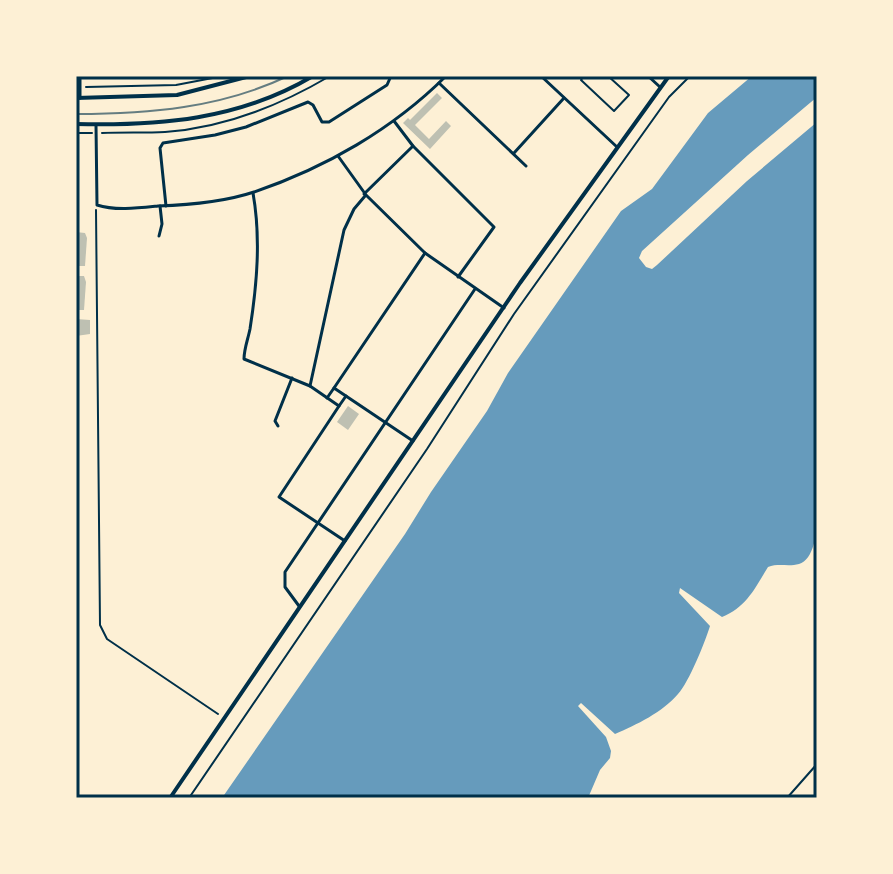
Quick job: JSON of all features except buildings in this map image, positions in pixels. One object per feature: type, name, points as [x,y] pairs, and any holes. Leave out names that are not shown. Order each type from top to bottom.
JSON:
[{"type":"street","points":[[80,76],[78,98],[177,95],[250,76]]},
{"type":"street","points":[[76,124],[163,123],[218,114],[275,95],[313,76]]},
{"type":"street","points":[[159,236],[163,206],[160,148],[163,143],[246,127],[308,102],[322,122],[329,122],[387,85],[391,76]]},
{"type":"street","points":[[96,125],[97,205],[163,206],[211,201],[253,192],[338,156],[394,121],[446,76]]},
{"type":"street","points":[[541,76],[617,147]]},
{"type":"street","points":[[648,76],[660,87]]},
{"type":"street","points":[[170,798],[504,308],[669,76]]},
{"type":"street","points":[[439,83],[526,166]]},
{"type":"street","points":[[514,153],[564,98]]},
{"type":"street","points":[[394,121],[413,146],[494,227],[458,277]]},
{"type":"street","points":[[310,386],[344,230],[365,195],[413,146]]},
{"type":"street","points":[[338,156],[365,195],[425,253],[504,308]]},
{"type":"street","points":[[253,192],[257,254],[249,333],[243,356],[245,362],[310,386],[339,406]]},
{"type":"street","points":[[327,398],[425,253]]},
{"type":"street","points":[[300,607],[285,587],[284,575],[475,289]]},
{"type":"street","points":[[278,426],[275,421],[292,378]]},
{"type":"street","points":[[334,388],[413,441]]},
{"type":"street","points":[[345,541],[279,497],[346,396]]},
{"type":"path","points":[[80,88],[149,87],[223,76]]},
{"type":"path","points":[[584,76],[581,80],[614,111],[629,95],[608,76]]},
{"type":"path","points":[[189,798],[427,449],[514,314],[661,109],[690,76]]},
{"type":"path","points":[[76,133],[163,132]]},
{"type":"path","points":[[97,205],[100,625],[107,639],[225,719]]},
{"type":"path","points":[[787,798],[817,764]]},
{"type":"water","points":[[752,76],[817,76],[817,97],[748,155],[642,251],[639,258],[652,269],[747,181],[817,122],[817,442],[814,445],[817,451],[818,514],[817,531],[808,558],[799,564],[768,567],[744,602],[722,617],[680,588],[679,593],[710,626],[692,671],[672,701],[615,734],[581,703],[578,706],[606,737],[611,751],[588,798],[222,798],[405,534],[487,411],[508,373],[621,211],[652,189],[708,113]]},
{"type":"tram line","points":[[76,114],[130,113],[184,107],[237,95],[288,76]]}]
